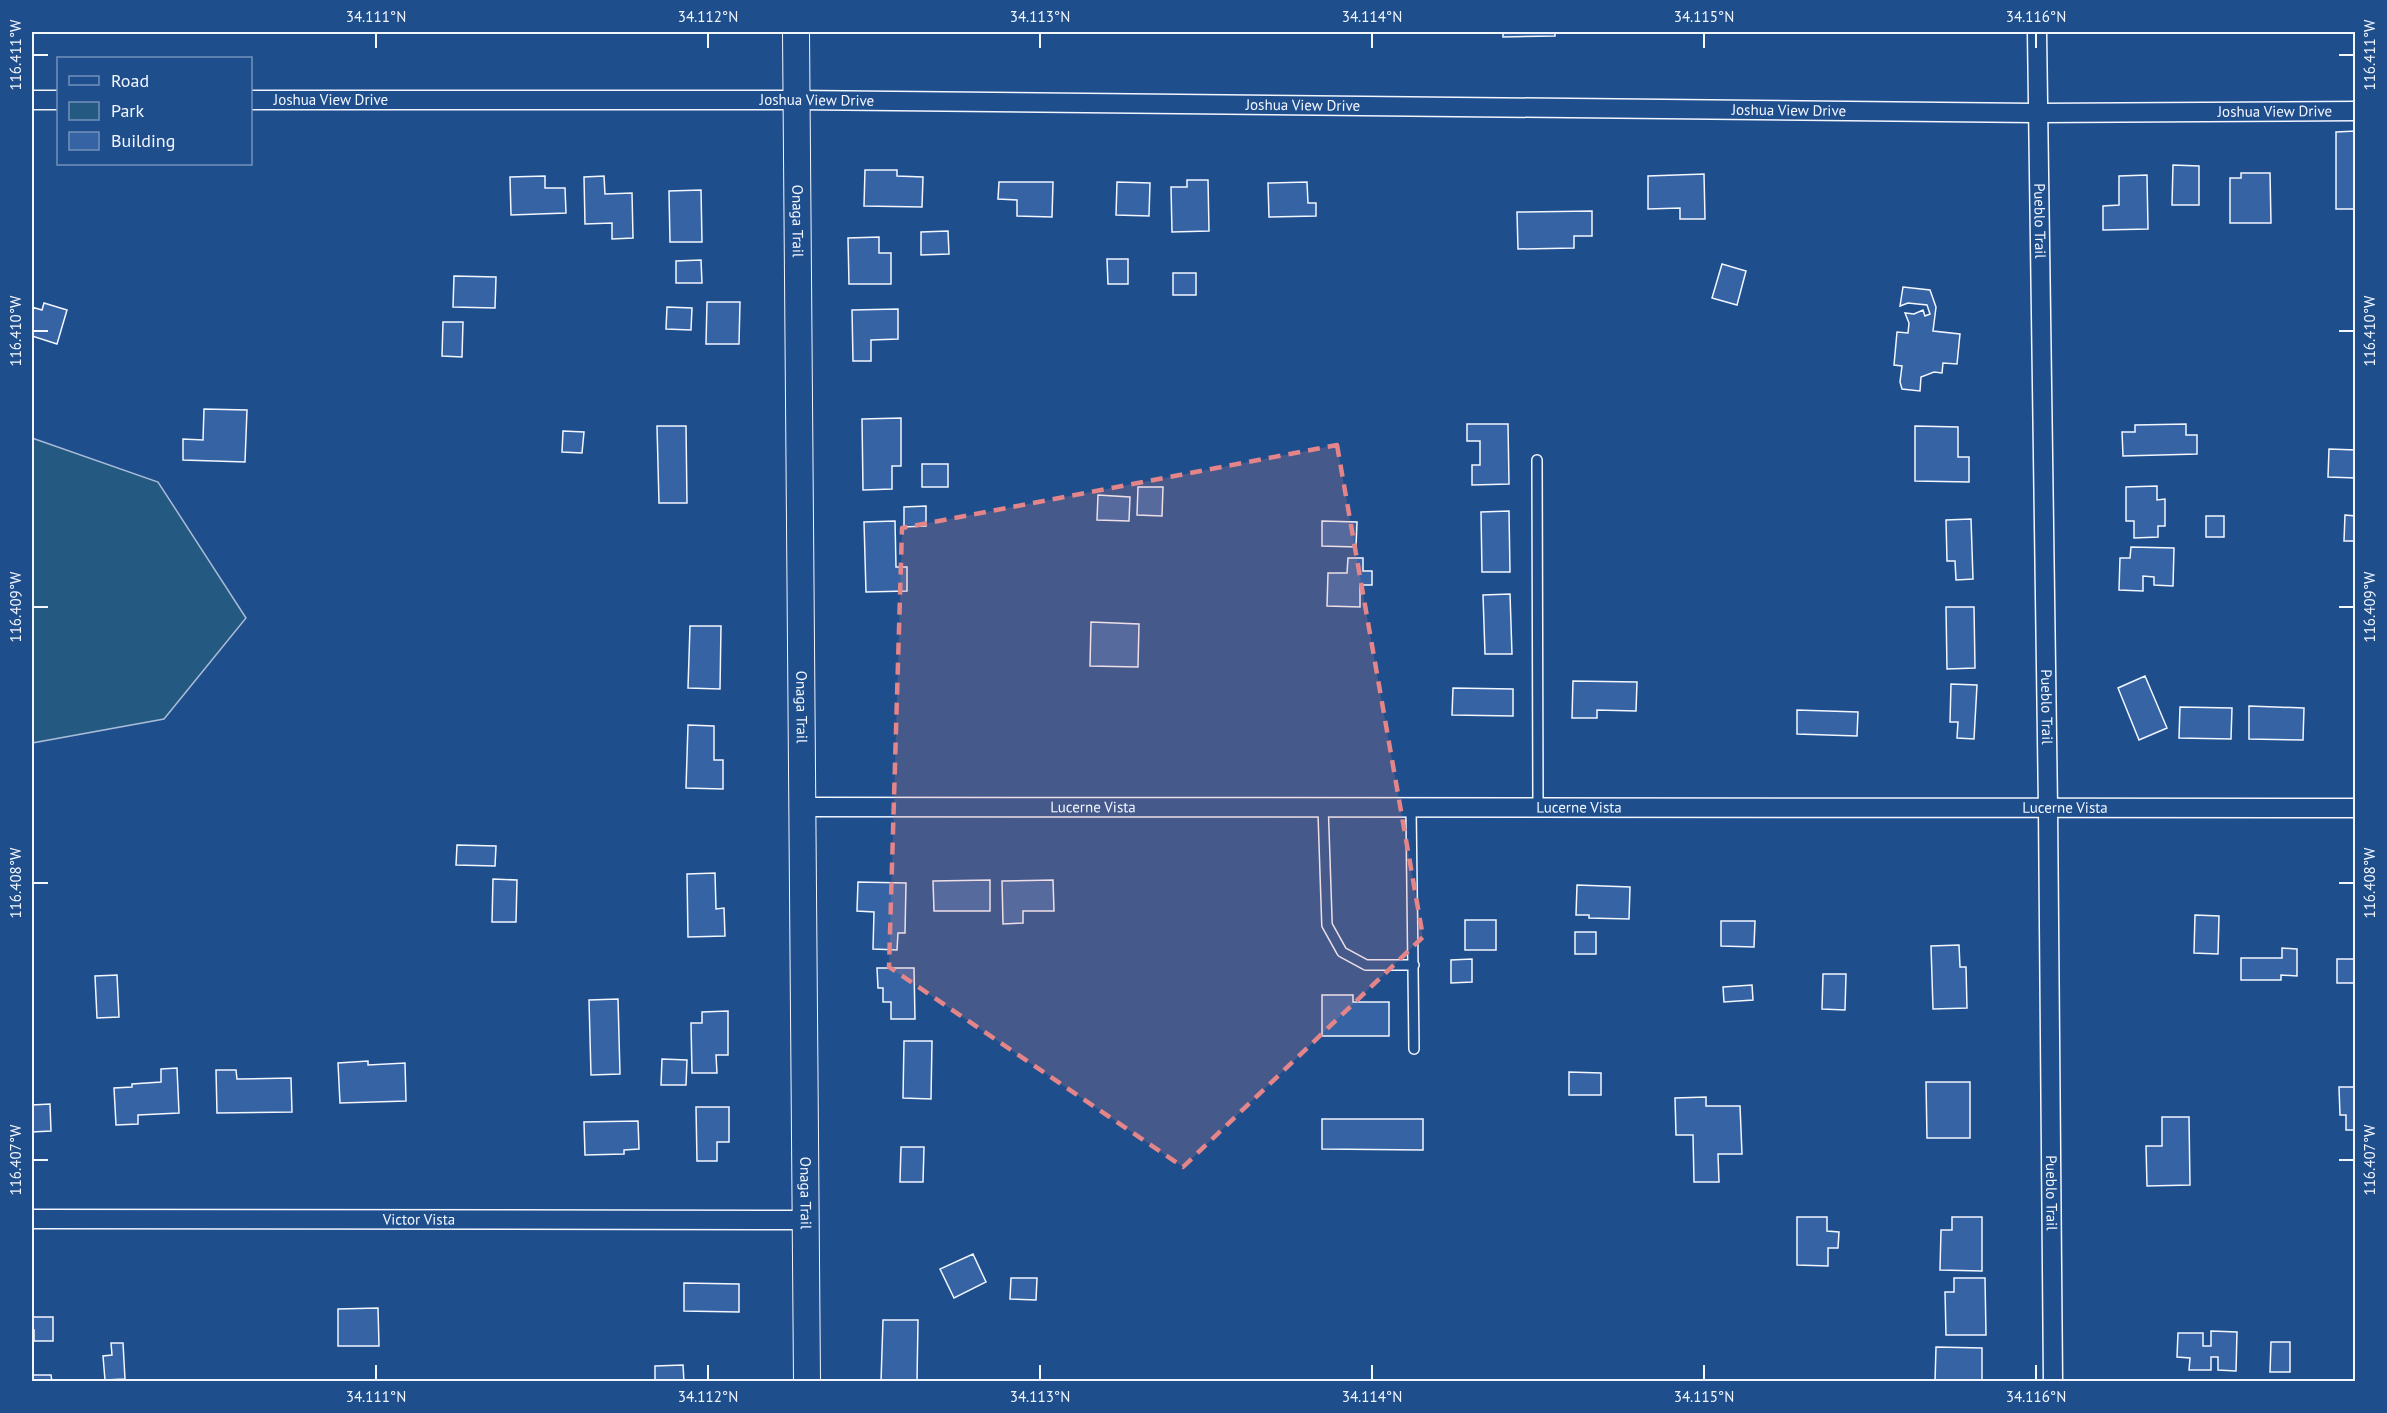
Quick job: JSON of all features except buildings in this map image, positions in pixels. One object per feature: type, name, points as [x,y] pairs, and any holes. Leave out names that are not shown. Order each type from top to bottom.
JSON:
[{"type":"street","name":"Onaga Trail","points":[[796,32],[807,1382]]},
{"type":"street","name":"Pueblo Trail","points":[[2037,32],[2048,808],[2053,1382]]},
{"type":"street","points":[[32,100],[57,100]]},
{"type":"street","name":"Joshua View Drive","points":[[252,100],[796,100],[2038,113],[2355,111]]},
{"type":"street","name":"Lucerne Vista","points":[[802,807],[2355,808]]},
{"type":"street","name":"Victor Vista","points":[[32,1219],[806,1220]]},
{"type":"lane","points":[[1537,459],[1538,808]]},
{"type":"lane","points":[[1323,807],[1327,925],[1342,952],[1366,965],[1414,965]]},
{"type":"lane","points":[[1411,807],[1414,1049]]},
{"type":"highlighted area","points":[[1337,445],[1423,937],[1183,1167],[889,967],[902,528]]},
{"type":"green space","points":[[32,438],[158,482],[246,618],[164,719],[32,743]]}]
